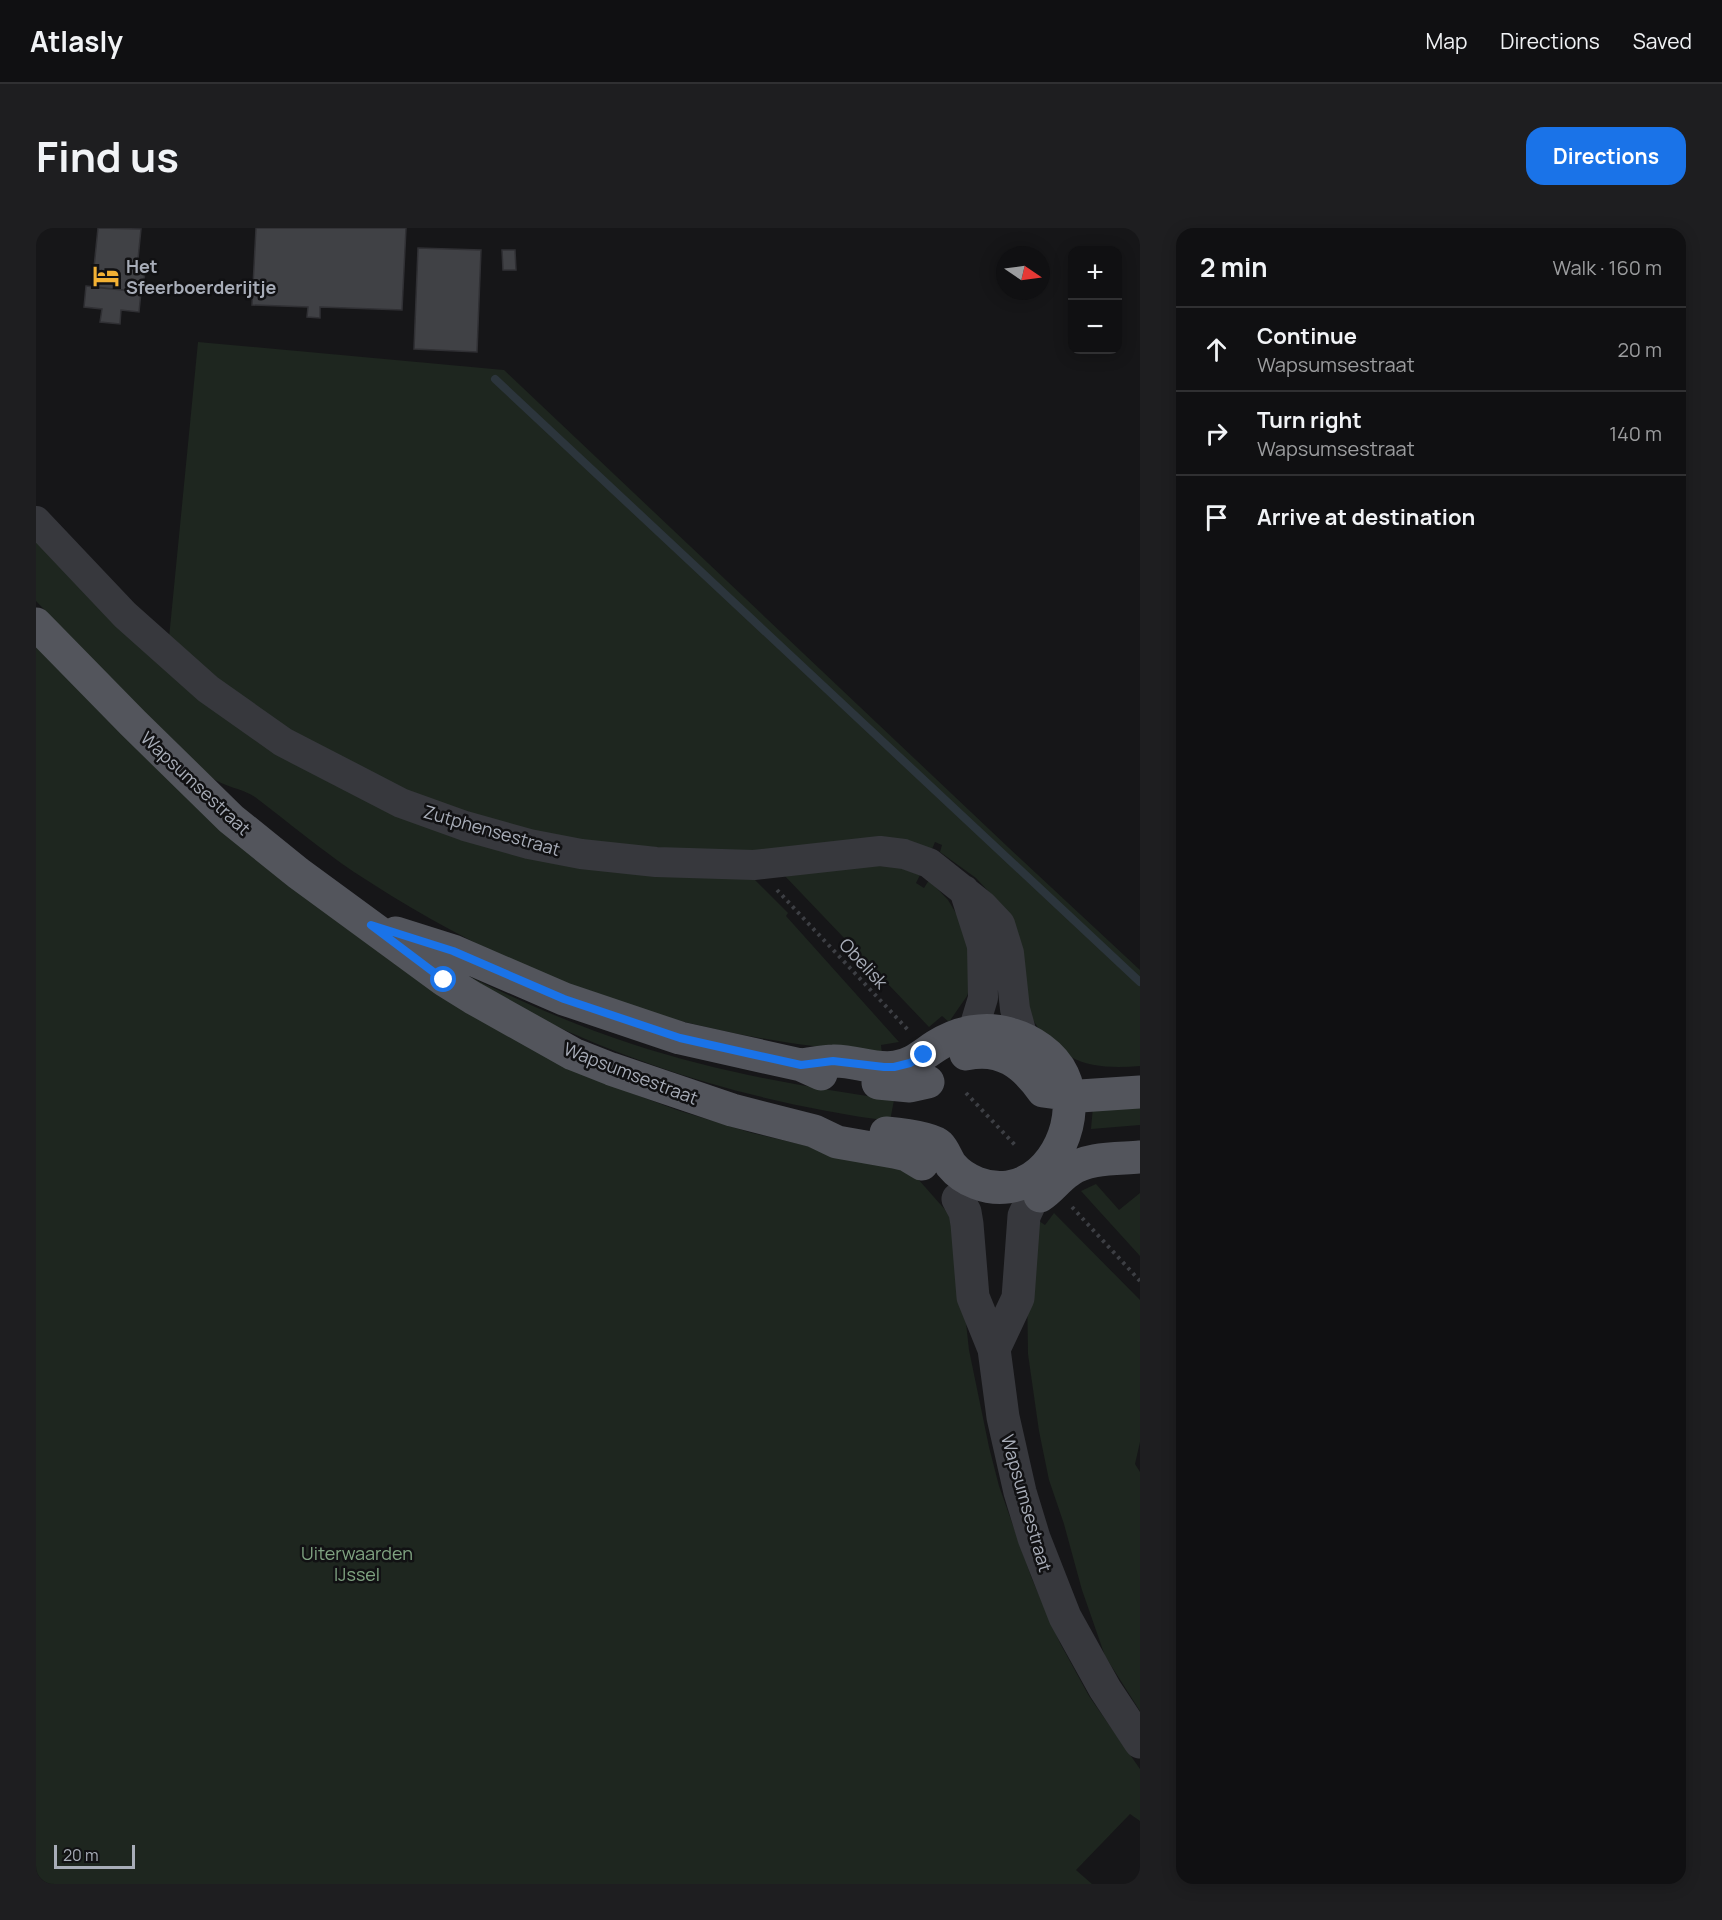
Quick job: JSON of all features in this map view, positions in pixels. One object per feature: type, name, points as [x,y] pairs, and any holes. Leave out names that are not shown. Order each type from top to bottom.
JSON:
[{"type":"main road","name":"Wapsumsestraat","points":[[36,624],[231,819],[298,873],[444,980],[573,1054],[732,1110],[814,1131],[837,1143],[907,1155],[939,1144],[953,1167],[965,1177],[978,1184],[993,1187],[1014,1199]]},
{"type":"main road","name":"Wapsumsestraat","points":[[371,925],[453,951],[564,999],[680,1038],[801,1065],[833,1061],[894,1067],[922,1058],[946,1040],[968,1043]]},
{"type":"main road","points":[[1063,1176],[1065,1084],[1045,1053],[1023,1038],[999,1031],[968,1043],[976,1052],[990,1052],[1016,1061],[1026,1069],[1043,1091],[1065,1084],[1078,1077],[1140,1075]]},
{"type":"main road","points":[[922,1058],[916,1108],[918,1150],[938,1184],[958,1199],[972,1205],[1014,1199],[1051,1189],[1063,1176],[1079,1144],[1140,1137]]},
{"type":"main road","points":[[1065,1084],[1140,1092]]},
{"type":"main road","points":[[1063,1176],[1086,1163],[1140,1157]]},
{"type":"street","name":"Zutphensestraat","points":[[36,521],[125,615],[208,690],[283,742],[401,803],[465,826],[529,844],[591,855],[656,862],[754,865],[880,851],[904,854],[929,863],[983,906],[1000,924],[1009,953],[1015,1009],[1023,1038]]},
{"type":"street","points":[[964,890],[982,946],[983,998],[968,1043]]},
{"type":"street","name":"Wapsumsestraat","points":[[958,1199],[965,1212],[967,1224],[973,1298],[994,1349],[1003,1417],[1010,1449],[1020,1492],[1042,1559],[1065,1617],[1105,1689],[1140,1742]]},
{"type":"street","points":[[994,1349],[1018,1298],[1024,1216],[1014,1199]]},
{"type":"path","name":"Obelisk","points":[[795,910],[922,1058]]},
{"type":"path","points":[[966,1093],[1016,1145]]},
{"type":"path","points":[[1063,1176],[1140,1281]]},
{"type":"green space","points":[[198,342],[504,370],[1140,970],[1140,1066],[1107,1067],[1079,1061],[1054,1046],[1043,1034],[1033,1020],[990,893],[976,878],[940,852],[942,845],[935,842],[932,849],[727,853],[579,841],[454,810],[373,777],[320,749],[252,707],[169,638]]},
{"type":"green space","points":[[36,534],[334,785],[753,878],[788,913],[786,916],[899,1042],[881,1045],[882,1054],[770,1040],[695,1025],[623,1004],[557,980],[497,954],[410,907],[341,863],[255,797],[211,777],[143,713],[36,601]]},
{"type":"green space","name":"Uiterwaarden IJssel","points":[[36,644],[137,748],[583,1075],[677,1110],[752,1133],[887,1161],[918,1179],[948,1213],[956,1231],[969,1350],[999,1486],[1032,1579],[1060,1643],[1089,1696],[1140,1769],[1140,1821],[1130,1814],[1076,1870],[1092,1884],[36,1884]]},
{"type":"green space","points":[[868,864],[895,866],[920,875],[916,883],[924,888],[929,880],[948,900],[965,928],[973,979],[967,996],[949,1022],[942,1016],[929,1027],[783,874]]},
{"type":"green space","points":[[443,964],[560,1017],[608,1036],[664,1054],[762,1078],[894,1100],[890,1121],[800,1106],[669,1071],[584,1039],[543,1020]]},
{"type":"green space","points":[[1140,1103],[1140,1125],[1091,1129],[1093,1107]]},
{"type":"green space","points":[[1096,1184],[1119,1210],[1140,1193],[1140,1256],[1081,1191]]},
{"type":"green space","points":[[1054,1213],[1140,1300],[1140,1442],[1135,1464],[1140,1472],[1140,1711],[1105,1656],[1082,1590],[1049,1480],[1039,1431],[1028,1354],[1027,1286],[1039,1221],[1045,1225]]},
{"type":"building","points":[[98,228],[141,229],[137,269],[145,270],[143,292],[92,287]]},
{"type":"building","points":[[256,228],[406,228],[402,310],[320,307],[320,318],[307,317],[308,307],[252,305]]},
{"type":"building","points":[[418,248],[481,250],[477,352],[414,349]]},
{"type":"building","points":[[502,250],[515,250],[516,270],[503,270]]},
{"type":"building","points":[[86,286],[141,292],[139,312],[121,310],[120,324],[100,322],[102,309],[84,307]]},
{"type":"waterway","points":[[495,379],[1140,982]]},
{"type":"place","name":"Het Sfeerboerderijtje","points":[[106,276]]},
{"type":"route","points":[[444,980],[371,925],[453,951],[564,999],[680,1038],[801,1065],[833,1061],[894,1067],[910,1063],[924,1055]]}]
